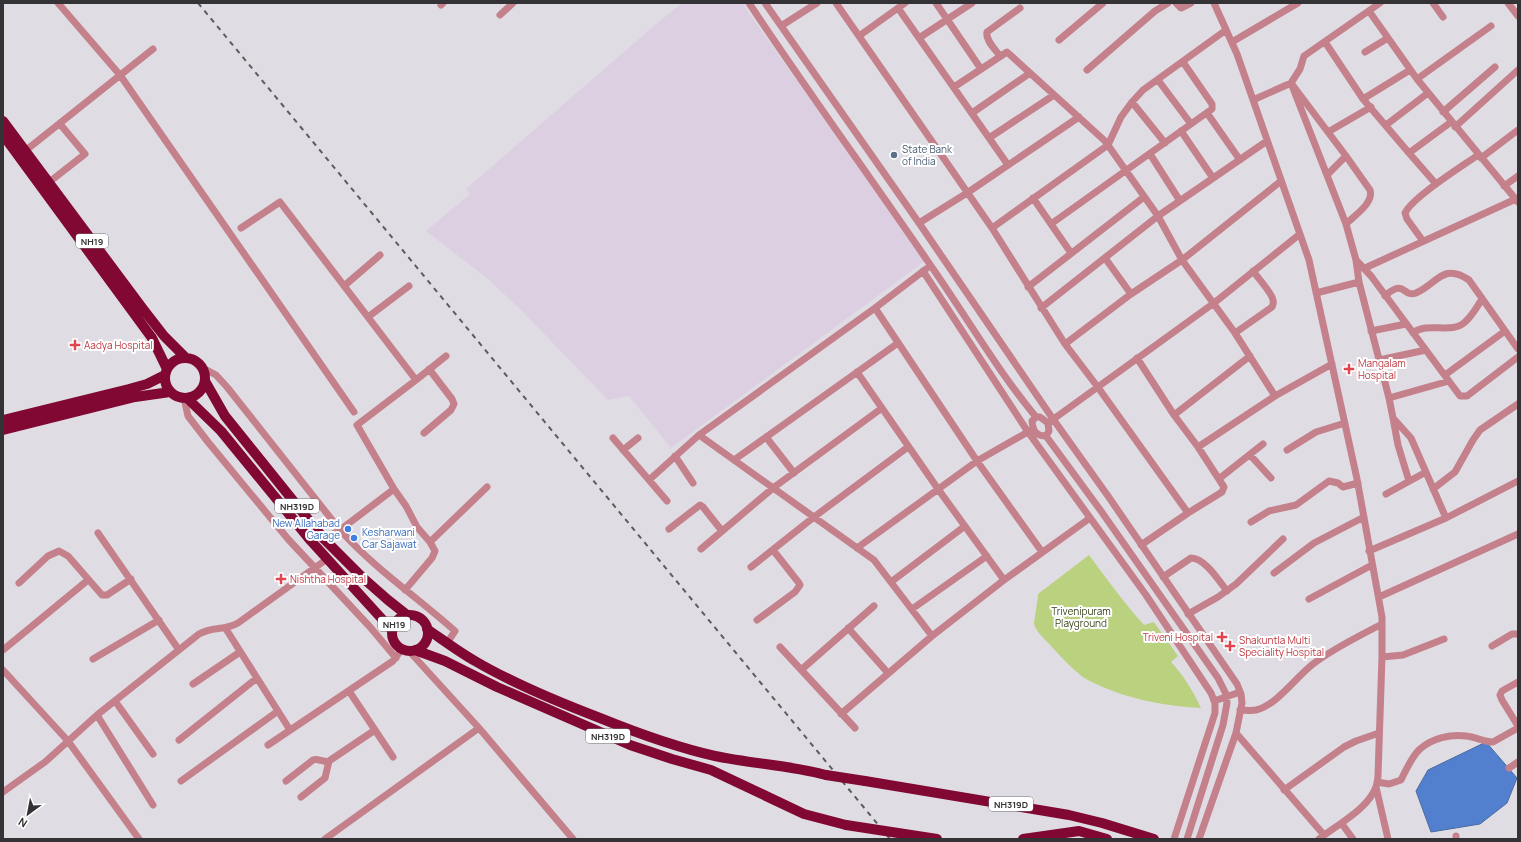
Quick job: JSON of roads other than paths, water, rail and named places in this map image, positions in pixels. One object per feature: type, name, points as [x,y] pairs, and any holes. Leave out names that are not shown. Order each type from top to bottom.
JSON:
[{"type":"highway","name":"NH19","points":[[3,121],[142,309],[164,336],[186,358],[196,362],[201,367]]},
{"type":"highway","name":"NH19","points":[[3,135],[152,338],[166,372],[166,386],[170,392]]},
{"type":"highway","points":[[3,420],[147,384],[166,372],[175,360],[186,358]]},
{"type":"highway","points":[[3,430],[135,397],[170,392],[176,396],[185,398],[197,394],[202,388],[205,381],[201,367]]},
{"type":"highway","name":"NH319D","points":[[205,381],[225,416],[324,539],[363,578],[407,615]]},
{"type":"highway","name":"NH319D","points":[[185,398],[221,431],[327,559],[392,630]]},
{"type":"highway","name":"NH19","points":[[409,650],[397,645],[393,640],[392,630],[396,621],[407,615],[414,615],[425,623],[427,629]]},
{"type":"highway","points":[[409,650],[421,647],[426,642],[428,636],[427,629]]},
{"type":"highway","name":"NH319D","points":[[427,629],[476,662],[571,707],[654,739],[714,756],[750,763],[804,769],[826,775],[1069,815],[1102,823],[1154,839]]},
{"type":"highway","name":"NH319D","points":[[409,650],[445,661],[497,687],[630,745],[711,770],[804,814],[846,825],[937,839]]},
{"type":"highway","points":[[1023,839],[1079,831],[1107,839]]},
{"type":"street","points":[[58,3],[120,75],[354,412]]},
{"type":"street","points":[[500,15],[513,3]]},
{"type":"street","points":[[749,3],[931,265],[1017,395],[1036,417],[1050,421]]},
{"type":"street","points":[[765,3],[951,269],[1050,421],[1100,485],[1237,684],[1242,703],[1236,733],[1204,824],[1201,838]]},
{"type":"street","points":[[782,26],[817,3]]},
{"type":"street","points":[[836,3],[992,228],[1065,344],[1098,386],[1188,513]]},
{"type":"street","points":[[859,36],[905,3]]},
{"type":"street","points":[[937,3],[981,69]]},
{"type":"street","points":[[919,38],[972,3]]},
{"type":"street","points":[[1059,40],[1103,3]]},
{"type":"street","points":[[1087,70],[1150,16],[1168,3]]},
{"type":"street","points":[[1176,3],[1181,8],[1191,3]]},
{"type":"street","points":[[1214,3],[1232,42],[1309,260],[1358,483],[1369,552],[1379,597],[1382,624],[1378,775],[1376,785],[1369,798],[1342,824],[1322,837],[1236,733]]},
{"type":"street","points":[[1232,42],[1298,3]]},
{"type":"street","points":[[1253,100],[1291,83],[1300,69],[1304,56],[1380,3]]},
{"type":"street","points":[[1433,3],[1443,17]]},
{"type":"street","points":[[1508,3],[1518,16]]},
{"type":"street","points":[[898,8],[1008,164]]},
{"type":"street","points":[[1000,56],[986,37],[987,32],[1020,8]]},
{"type":"street","points":[[1364,268],[1517,200],[1479,157],[1417,79],[1369,11]]},
{"type":"street","points":[[1417,79],[1491,26]]},
{"type":"street","points":[[992,228],[1108,145],[1121,117],[1143,90],[1226,30]]},
{"type":"street","points":[[1365,52],[1388,38]]},
{"type":"street","points":[[1325,42],[1363,99],[1436,184]]},
{"type":"street","points":[[25,151],[153,49]]},
{"type":"street","points":[[954,87],[1007,52],[1079,117],[1108,145],[1158,216],[1182,260],[1214,302],[1275,396]]},
{"type":"street","points":[[1051,224],[1212,109],[1213,105],[1183,62]]},
{"type":"street","points":[[1443,112],[1495,67]]},
{"type":"street","points":[[1363,99],[1410,70]]},
{"type":"street","points":[[1409,153],[1453,124],[1518,70]]},
{"type":"street","points":[[972,113],[1030,73]]},
{"type":"street","points":[[1158,80],[1191,124]]},
{"type":"street","points":[[1291,83],[1346,156],[1372,195],[1370,201],[1346,224]]},
{"type":"street","points":[[1291,83],[1346,224],[1356,260],[1359,282],[1371,331],[1389,398],[1398,445],[1409,481]]},
{"type":"street","points":[[1386,125],[1428,93]]},
{"type":"street","points":[[989,138],[1054,95]]},
{"type":"street","points":[[1132,102],[1165,143]]},
{"type":"street","points":[[1328,132],[1371,107]]},
{"type":"street","points":[[1207,113],[1240,160]]},
{"type":"street","points":[[919,223],[968,193],[1008,164],[1079,117]]},
{"type":"street","points":[[48,183],[84,154],[60,124]]},
{"type":"street","points":[[1423,241],[1407,219],[1405,213],[1413,203],[1436,184],[1518,130]]},
{"type":"street","points":[[1181,131],[1213,178]]},
{"type":"street","points":[[1041,308],[1158,216],[1267,141]]},
{"type":"street","points":[[1150,154],[1180,201]]},
{"type":"street","points":[[1327,175],[1346,156]]},
{"type":"street","points":[[1504,186],[1518,176]]},
{"type":"street","points":[[1065,344],[1131,294],[1182,260],[1281,181]]},
{"type":"street","points":[[1028,287],[1144,197]]},
{"type":"street","points":[[1033,198],[1071,253]]},
{"type":"street","points":[[241,228],[280,202],[416,380]]},
{"type":"street","points":[[1046,436],[1049,431],[1050,421],[1214,302],[1300,234]]},
{"type":"street","points":[[344,286],[380,255]]},
{"type":"street","points":[[1105,258],[1131,294]]},
{"type":"street","points":[[1356,260],[1364,268],[1414,333],[1458,395],[1463,397],[1467,396],[1518,357]]},
{"type":"street","points":[[649,480],[699,435],[875,308],[931,265]]},
{"type":"street","points":[[938,276],[951,269]]},
{"type":"street","points":[[923,271],[1090,518],[1146,595],[1198,673],[1214,700],[1215,713],[1174,839]]},
{"type":"street","points":[[1235,333],[1272,307],[1273,304],[1274,300],[1271,295],[1253,271]]},
{"type":"street","points":[[1385,296],[1397,288],[1412,294],[1417,293],[1439,278],[1454,272],[1469,280],[1518,348]]},
{"type":"street","points":[[1316,293],[1359,282]]},
{"type":"street","points":[[368,317],[409,286]]},
{"type":"street","points":[[1414,333],[1417,330],[1425,328],[1449,328],[1460,326],[1470,316],[1482,299]]},
{"type":"street","points":[[875,308],[977,461],[1042,552]]},
{"type":"street","points":[[1371,331],[1406,324]]},
{"type":"street","points":[[1389,398],[1447,378],[1505,331]]},
{"type":"street","points":[[734,460],[898,343]]},
{"type":"street","points":[[1379,360],[1426,350]]},
{"type":"street","points":[[405,590],[436,551],[417,527],[357,425],[446,356]]},
{"type":"street","points":[[1174,415],[1250,356]]},
{"type":"street","points":[[1137,358],[1174,415],[1220,478],[1224,486],[1222,492],[1141,545]]},
{"type":"street","points":[[1198,447],[1275,396],[1332,364]]},
{"type":"street","points":[[201,367],[216,375],[227,387],[340,530],[366,557],[405,590],[429,607],[455,631],[447,643]]},
{"type":"street","points":[[424,433],[451,410],[454,404],[452,399],[429,369]]},
{"type":"street","points":[[856,372],[1004,580]]},
{"type":"street","points":[[185,398],[185,410],[188,416],[288,539],[370,627],[396,658]]},
{"type":"street","points":[[1434,489],[1455,472],[1480,430],[1518,404]]},
{"type":"street","points":[[700,549],[773,488],[882,408]]},
{"type":"street","points":[[1031,431],[1032,421],[1036,417]]},
{"type":"street","points":[[1393,418],[1411,438],[1446,518]]},
{"type":"street","points":[[1287,450],[1316,432],[1345,423]]},
{"type":"street","points":[[1031,431],[1040,436],[1046,436]]},
{"type":"street","points":[[857,548],[977,461],[1031,431]]},
{"type":"street","points":[[699,435],[874,560],[932,636]]},
{"type":"street","points":[[1046,436],[1102,511],[1214,672],[1226,697],[1227,702],[1223,725],[1187,839]]},
{"type":"street","points":[[766,437],[794,473]]},
{"type":"street","points":[[613,438],[667,501]]},
{"type":"street","points":[[624,450],[638,438]]},
{"type":"street","points":[[1220,478],[1263,444]]},
{"type":"street","points":[[751,567],[814,517],[908,447]]},
{"type":"street","points":[[1250,455],[1270,478]]},
{"type":"street","points":[[675,456],[693,482]]},
{"type":"street","points":[[1386,494],[1426,472]]},
{"type":"street","points":[[1251,522],[1269,511],[1296,505],[1330,481],[1338,483],[1344,487],[1358,483]]},
{"type":"street","points":[[1369,552],[1446,518],[1518,481]]},
{"type":"street","points":[[430,542],[487,487]]},
{"type":"street","points":[[324,539],[340,530],[394,489]]},
{"type":"street","points":[[669,529],[700,505],[722,532]]},
{"type":"street","points":[[841,714],[932,636],[1004,580],[1090,518]]},
{"type":"street","points":[[1274,574],[1314,543],[1364,518]]},
{"type":"street","points":[[891,582],[965,526]]},
{"type":"street","points":[[98,532],[179,650]]},
{"type":"street","points":[[1379,597],[1518,534]]},
{"type":"street","points":[[1188,614],[1227,591],[1249,574],[1283,539]]},
{"type":"street","points":[[757,620],[799,587],[799,583],[773,550]]},
{"type":"street","points":[[19,583],[48,556],[59,552],[68,556],[100,594],[104,596],[131,579]]},
{"type":"street","points":[[912,609],[987,556]]},
{"type":"street","points":[[1163,577],[1192,558],[1195,558],[1203,562],[1227,591]]},
{"type":"street","points":[[3,792],[45,762],[97,715],[206,630],[226,629],[238,623],[327,559]]},
{"type":"street","points":[[1309,599],[1372,565]]},
{"type":"street","points":[[3,650],[88,580]]},
{"type":"street","points":[[801,670],[874,606]]},
{"type":"street","points":[[93,659],[159,620]]},
{"type":"street","points":[[1240,710],[1255,710],[1264,707],[1312,665],[1382,624]]},
{"type":"street","points":[[848,628],[888,673]]},
{"type":"street","points":[[226,629],[290,730]]},
{"type":"street","points":[[1492,646],[1512,634],[1518,634]]},
{"type":"street","points":[[1382,657],[1404,655],[1444,640]]},
{"type":"street","points":[[780,647],[855,728]]},
{"type":"street","points":[[268,745],[409,650],[480,728],[573,839]]},
{"type":"street","points":[[193,684],[240,652]]},
{"type":"street","points":[[3,670],[68,741],[140,839]]},
{"type":"street","points":[[179,740],[257,678]]},
{"type":"street","points":[[1376,785],[1389,784],[1400,780],[1420,749],[1436,739],[1464,736],[1493,742],[1518,727],[1500,695],[1502,691],[1518,682]]},
{"type":"street","points":[[348,691],[393,757]]},
{"type":"street","points":[[1214,700],[1240,692]]},
{"type":"street","points":[[115,701],[153,754]]},
{"type":"street","points":[[180,781],[278,711]]},
{"type":"street","points":[[97,715],[153,805]]},
{"type":"street","points":[[325,839],[480,728]]},
{"type":"street","points":[[286,781],[312,760],[324,762],[329,761],[376,730]]},
{"type":"street","points":[[1284,790],[1344,747],[1379,733]]},
{"type":"street","points":[[301,797],[325,778],[329,761]]},
{"type":"street","points":[[1510,768],[1518,762]]},
{"type":"street","points":[[1376,785],[1388,839]]},
{"type":"street","points":[[1181,816],[1204,824]]},
{"type":"street","points":[[1342,824],[1353,839]]},
{"type":"water","points":[[1486,742],[1517,778],[1507,803],[1480,824],[1431,832],[1416,791],[1428,770]]},
{"type":"railway","points":[[198,3],[890,839]]},
{"type":"place","name":"State Bank of India","points":[[894,155]]},
{"type":"place","name":"Aadya Hospital","points":[[75,345]]},
{"type":"place","name":"Mangalam Hospital","points":[[1349,369]]},
{"type":"place","name":"New Allahabad Garage","points":[[348,529]]},
{"type":"place","name":"Kesharwani Car Sajawat","points":[[354,538]]},
{"type":"place","name":"Nishtha Hospital","points":[[281,579]]},
{"type":"place","name":"Triveni Hospital","points":[[1222,637]]},
{"type":"place","name":"Shakuntla Multi Speciality Hospital","points":[[1230,646]]},
{"type":"park label","name":"Trivenipuram Playground","points":[[1081,616]]}]
